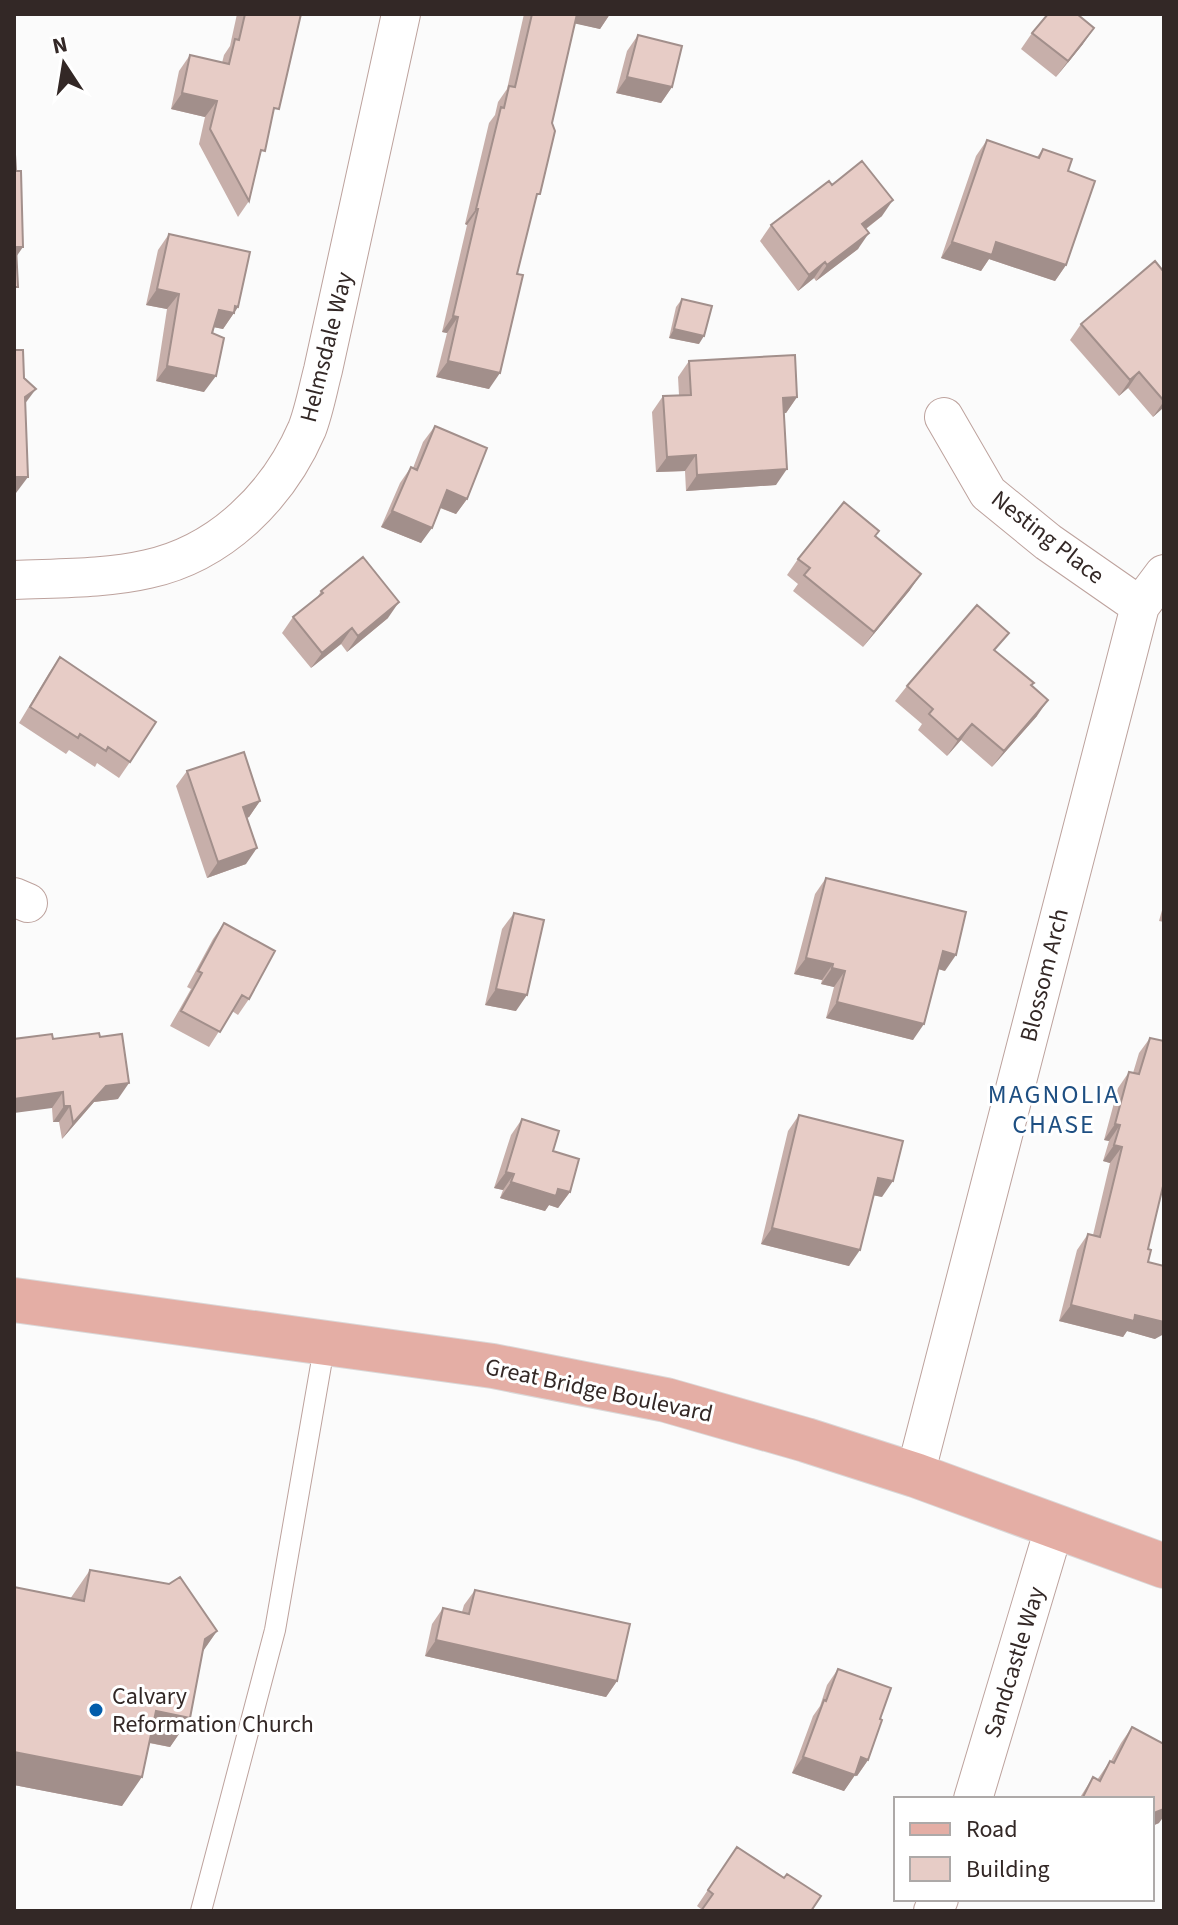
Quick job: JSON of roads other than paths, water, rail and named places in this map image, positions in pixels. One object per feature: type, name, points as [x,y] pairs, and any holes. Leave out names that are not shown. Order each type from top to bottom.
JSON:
[{"type":"main road","name":"Great Bridge Boulevard","points":[[14,1300],[493,1366],[666,1400],[915,1475],[1164,1566]]},
{"type":"street","name":"Helmsdale Way","points":[[14,580],[147,570],[168,563],[200,549],[239,524],[285,471],[308,427],[323,370],[401,14]]},
{"type":"street","name":"Nesting Place","points":[[944,417],[988,493],[1048,542],[1140,606]]},
{"type":"street","name":"Blossom Arch","points":[[915,1475],[1140,606],[1164,574]]},
{"type":"street","name":"Sandcastle Way","points":[[974,1797],[1055,1525]]},
{"type":"lane","points":[[201,1911],[275,1630],[325,1342]]},
{"type":"place","name":"Calvary Reformation Church","points":[[96,1710]]},
{"type":"district","name":"MAGNOLIA CHASE","points":[[1054,1109]]}]
